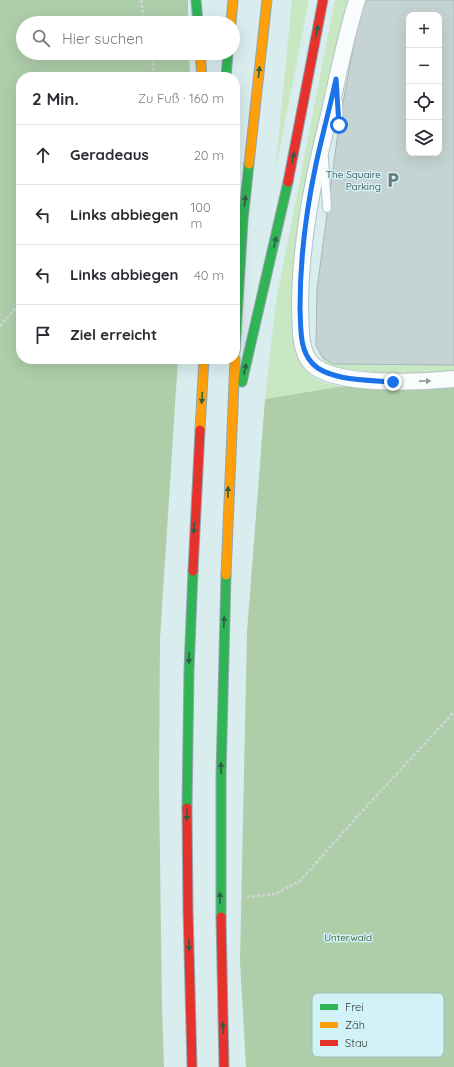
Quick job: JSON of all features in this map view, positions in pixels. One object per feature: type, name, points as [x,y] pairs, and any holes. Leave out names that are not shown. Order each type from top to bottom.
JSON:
[{"type":"highway","points":[[196,0],[197,16]]},
{"type":"highway","points":[[232,16],[233,0]]},
{"type":"highway","points":[[240,270],[243,220],[267,0]]},
{"type":"highway","points":[[230,434],[285,197],[323,0]]},
{"type":"highway","points":[[201,60],[202,72]]},
{"type":"highway","points":[[226,72],[227,60]]},
{"type":"highway","points":[[192,1067],[186,857],[188,721],[194,525],[204,364]]},
{"type":"highway","points":[[224,1067],[220,871],[221,703],[234,364]]},
{"type":"street","points":[[357,0],[336,79],[309,206],[300,280],[302,345],[311,363],[320,370],[332,375],[393,382],[454,379]]},
{"type":"lane","points":[[336,79],[339,125]]},
{"type":"lane","points":[[323,138],[327,208]]},
{"type":"path","points":[[141,0],[144,16]]},
{"type":"path","points":[[152,60],[154,72]]},
{"type":"path","points":[[0,326],[16,308]]},
{"type":"path","points":[[247,897],[275,894],[300,881],[454,712]]},
{"type":"green space","points":[[0,0],[188,0],[188,16],[16,16],[16,60],[189,60],[190,72],[16,72],[16,364],[178,364],[160,639],[159,784],[164,1067],[0,1067]]},
{"type":"green space","points":[[292,0],[309,0],[275,172]]},
{"type":"green space","points":[[335,0],[350,0],[340,30],[327,82],[307,179],[297,251],[293,334],[298,358],[306,371],[318,380],[332,385],[347,387],[338,387],[265,399],[276,302]]},
{"type":"green space","points":[[323,358],[333,364],[454,365],[454,373],[386,374],[333,367],[322,360]]},
{"type":"green space","name":"Unterwald","points":[[338,387],[454,387],[454,1067],[246,1067],[240,961],[247,632],[265,399]]},
{"type":"building","name":"The Squaire Parking","points":[[365,0],[454,0],[454,365],[333,364],[323,358],[316,346],[317,289],[339,125],[355,38]]},
{"type":"traffic: fast","points":[[196,0],[197,16]]},
{"type":"traffic: fast","points":[[226,72],[227,60]]},
{"type":"traffic: fast","points":[[240,269],[243,220],[249,164]]},
{"type":"traffic: fast","points":[[242,382],[288,182]]},
{"type":"traffic: fast","points":[[187,808],[189,670],[193,571]]},
{"type":"traffic: fast","points":[[221,917],[221,776],[226,575]]},
{"type":"traffic: slow","points":[[232,16],[233,0]]},
{"type":"traffic: slow","points":[[249,164],[267,0]]},
{"type":"traffic: slow","points":[[201,60],[202,72]]},
{"type":"traffic: slow","points":[[200,430],[204,364]]},
{"type":"traffic: slow","points":[[226,575],[235,364]]},
{"type":"traffic: jam","points":[[288,182],[323,0]]},
{"type":"traffic: jam","points":[[193,571],[200,430]]},
{"type":"traffic: jam","points":[[187,808],[192,1067]]},
{"type":"traffic: jam","points":[[221,917],[224,1067]]},
{"type":"place","name":"The Squaire Parking","points":[[393,180]]},
{"type":"route","points":[[339,125],[336,79],[329,115],[316,164],[309,206],[300,280],[302,345],[311,363],[320,370],[332,375],[393,382]]}]
